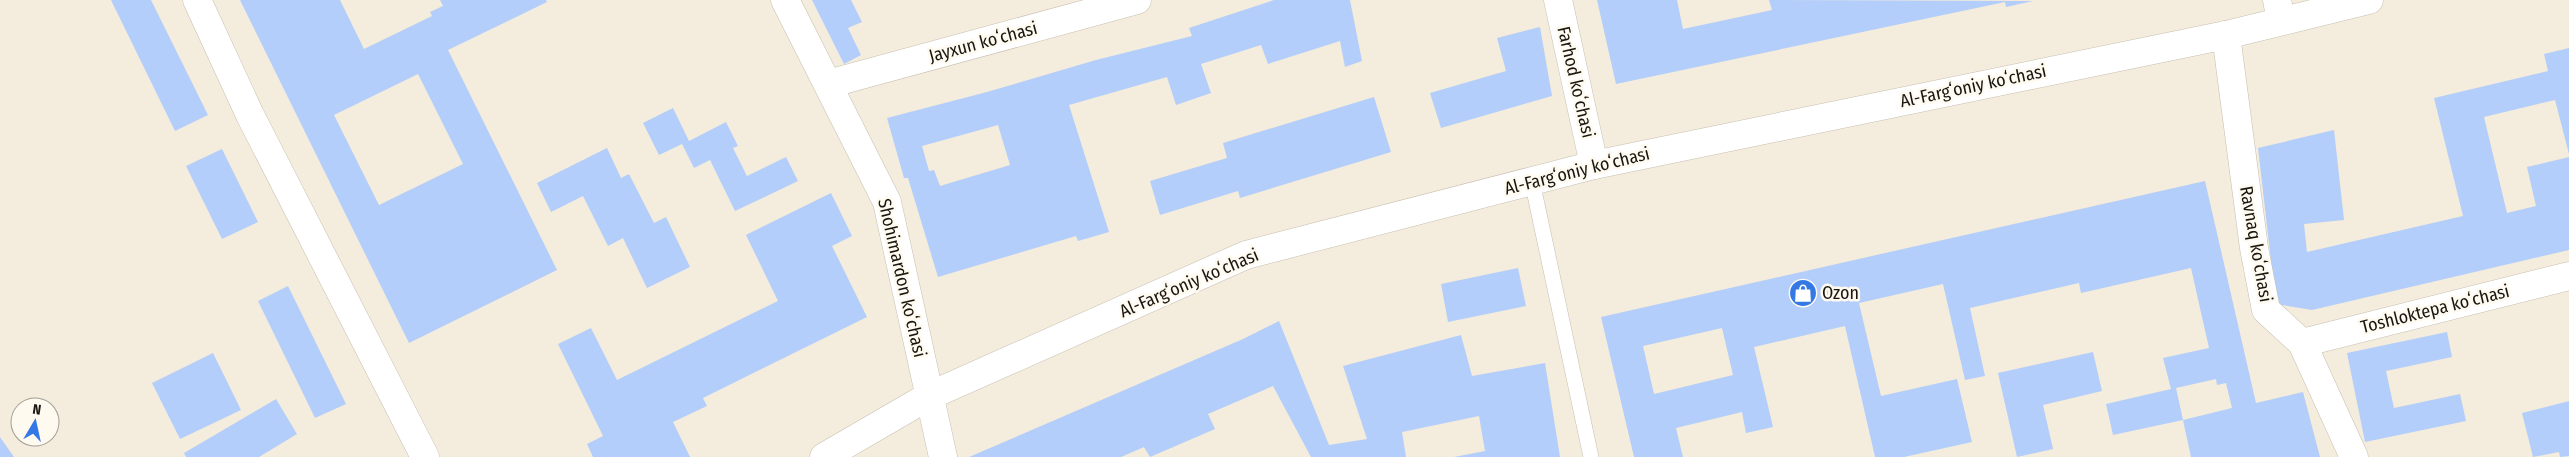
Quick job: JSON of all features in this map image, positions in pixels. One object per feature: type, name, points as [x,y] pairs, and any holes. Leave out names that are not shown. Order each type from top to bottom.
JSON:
[{"type":"street","points":[[196,0],[250,115],[425,457]]},
{"type":"street","name":"Shohimardon koʻchasi","points":[[785,0],[887,202],[943,457]]},
{"type":"street","name":"Jayxun koʻchasi","points":[[828,84],[1137,0]]},
{"type":"street","name":"Farhod koʻchasi","points":[[1558,0],[1594,165]]},
{"type":"street","name":"Al-Fargʻoniy koʻchasi","points":[[824,457],[929,396],[1246,255],[1594,165],[2226,35],[2279,10],[2369,0]]},
{"type":"street","name":"Ravnaq koʻchasi","points":[[2226,35],[2254,248],[2266,310],[2302,342],[2354,457]]},
{"type":"street","name":"Toshloktepa koʻchasi","points":[[2302,342],[2569,276]]},
{"type":"lane","points":[[1532,181],[1591,457]]},
{"type":"building","points":[[111,0],[151,0],[208,115],[175,131]]},
{"type":"building","points":[[240,0],[340,0],[364,49],[432,16],[430,12],[443,6],[440,0],[546,0],[547,2],[448,50],[557,270],[409,343]],"holes":[[[418,74],[463,164],[379,205],[334,115]]]},
{"type":"building","points":[[812,0],[851,0],[862,22],[848,28],[861,55],[844,64]]},
{"type":"building","points":[[1274,0],[1350,0],[1362,61],[1345,67],[1340,41],[1268,64],[1261,45],[1201,64],[1211,93],[1176,105],[1167,77],[1069,105],[1109,232],[1078,241],[1076,236],[938,277],[908,178],[904,178],[887,118],[987,92],[1096,60],[1192,36],[1189,28]],"holes":[[[998,125],[1010,165],[940,186],[934,170],[929,171],[922,146]]]},
{"type":"building","points":[[1597,0],[1677,0],[1683,29],[1772,10],[1769,0],[2033,1],[2006,7],[2005,2],[1616,84]]},
{"type":"building","points":[[1540,27],[1552,96],[1441,128],[1430,93],[1506,71],[1497,38]]},
{"type":"building","points":[[2569,48],[2569,154],[2555,100],[2484,117],[2507,213],[2536,206],[2527,167],[2569,157],[2569,250],[2312,310],[2276,304],[2258,148],[2334,130],[2344,220],[2304,224],[2307,252],[2463,216],[2434,98],[2548,71],[2544,54]]},
{"type":"building","points":[[1374,97],[1391,152],[1240,198],[1238,191],[1160,215],[1150,181],[1227,158],[1223,143]]},
{"type":"building","points":[[673,108],[689,141],[726,122],[738,146],[733,148],[747,176],[786,157],[798,181],[735,211],[710,160],[694,168],[682,144],[659,155],[643,123]]},
{"type":"building","points":[[607,148],[621,178],[629,174],[654,223],[666,217],[690,267],[647,288],[623,238],[608,246],[583,196],[551,212],[537,183]]},
{"type":"building","points":[[222,149],[258,222],[222,239],[186,166]]},
{"type":"building","points":[[2205,181],[2256,403],[2303,392],[2320,457],[2191,457],[2183,420],[2113,435],[2106,404],[2171,389],[2163,358],[2209,348],[2191,268],[2081,293],[2079,283],[1970,308],[1985,376],[1965,380],[1943,284],[1859,303],[1881,396],[1957,379],[1972,442],[1904,457],[1875,457],[1845,326],[1754,347],[1773,427],[1746,433],[1742,412],[1676,428],[1683,457],[1634,457],[1601,317]],"holes":[[[1722,328],[1733,375],[1654,394],[1643,346]],[[2216,379],[2217,385],[2226,383],[2232,408],[2183,420],[2176,388]]]},
{"type":"building","points":[[831,193],[852,236],[832,246],[867,317],[703,398],[707,406],[673,422],[690,457],[593,457],[587,444],[603,436],[558,344],[591,328],[617,380],[778,301],[746,235]]},
{"type":"building","points":[[1518,268],[1526,306],[1448,322],[1441,284]]},
{"type":"building","points":[[288,286],[346,404],[315,418],[258,301]]},
{"type":"building","points":[[1279,321],[1329,445],[1367,439],[1343,366],[1461,335],[1472,376],[1545,363],[1560,457],[1454,457],[1485,451],[1479,416],[1402,432],[1406,457],[1311,457],[1273,386],[1208,414],[1215,429],[1150,457],[1144,447],[1121,457],[969,457],[1243,339]]},
{"type":"building","points":[[2447,332],[2452,357],[2386,371],[2394,408],[2460,394],[2466,421],[2365,442],[2347,353]]},
{"type":"building","points":[[2093,352],[2102,391],[2043,405],[2053,449],[2017,457],[1998,373]]},
{"type":"building","points":[[213,353],[241,410],[180,439],[152,383]]},
{"type":"building","points":[[276,399],[297,434],[259,457],[186,457],[184,453]]},
{"type":"building","points":[[2569,401],[2569,456],[2560,457],[2559,452],[2533,457],[2522,413]]},
{"type":"building","points":[[0,437],[14,457],[0,457]]},
{"type":"place","name":"Ozon","points":[[1803,293]]}]
